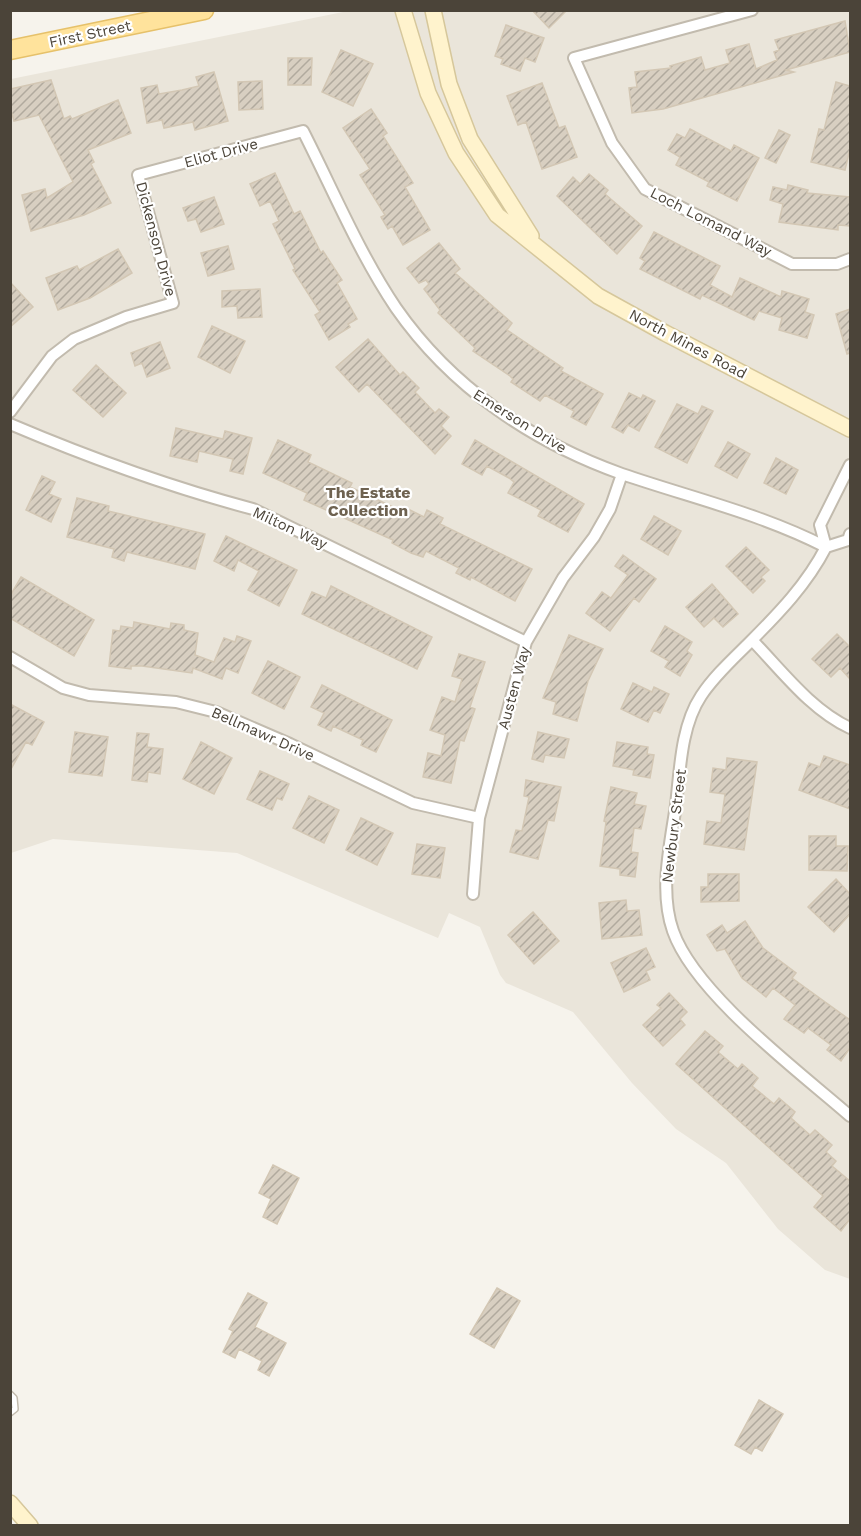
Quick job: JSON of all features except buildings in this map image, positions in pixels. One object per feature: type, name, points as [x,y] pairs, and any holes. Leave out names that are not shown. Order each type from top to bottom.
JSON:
[{"type":"main road","name":"First Street","points":[[10,50],[204,10]]},
{"type":"main road","name":"North Mines Road","points":[[403,10],[428,93],[456,153],[497,215],[598,296],[664,333],[850,429]]},
{"type":"main road","name":"North Mines Road","points":[[433,10],[449,84],[470,139],[536,244]]},
{"type":"main road","points":[[10,1503],[30,1526]]},
{"type":"street","name":"Loch Lomand Way","points":[[752,10],[574,58],[612,143],[645,189],[792,264],[837,264],[850,259]]},
{"type":"street","name":"Eliot Drive","points":[[138,175],[303,131]]},
{"type":"street","name":"Emerson Drive","points":[[303,131],[365,256],[396,307],[430,352],[466,387],[515,422],[567,453],[622,474],[782,525],[826,547]]},
{"type":"street","name":"Dickenson Drive","points":[[10,412],[52,356],[74,339],[126,317],[173,303],[138,175]]},
{"type":"street","name":"Milton Way","points":[[10,424],[90,458],[207,497],[254,509],[526,642]]},
{"type":"street","points":[[850,465],[820,525],[826,547],[848,540],[850,534]]},
{"type":"street","name":"Austen Way","points":[[473,894],[479,818],[526,642],[563,579],[594,537],[610,509],[622,474]]},
{"type":"street","name":"Newbury Street","points":[[826,547],[814,571],[790,601],[701,696],[690,717],[684,746],[666,889],[673,931],[695,971],[730,1010],[850,1116]]},
{"type":"street","points":[[752,640],[806,697],[834,720],[850,728]]},
{"type":"street","name":"Bellmawr Drive","points":[[10,657],[63,688],[80,693],[176,702],[216,712],[291,744],[413,803],[479,818]]},
{"type":"lane","points":[[10,1394],[14,1398],[15,1409],[10,1413]]},
{"type":"shaded area","points":[[348,11],[850,11],[850,1279],[825,1270],[778,1229],[726,1163],[676,1129],[632,1083],[573,1012],[506,983],[500,975],[480,927],[449,913],[438,938],[237,853],[53,839],[11,853],[11,79]]},
{"type":"district","name":"The Estate Collection","points":[[368,501]]}]
